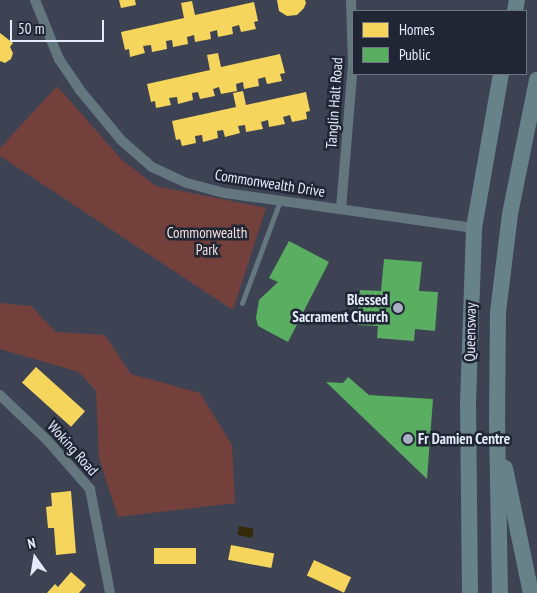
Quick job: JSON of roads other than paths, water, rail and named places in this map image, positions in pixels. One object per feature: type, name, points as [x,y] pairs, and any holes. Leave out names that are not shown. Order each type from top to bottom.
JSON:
[{"type":"highway","name":"Queensway","points":[[470,593],[468,402],[474,228],[501,75]]},
{"type":"highway","name":"Queensway","points":[[500,593],[497,424],[498,312],[510,214],[537,80]]},
{"type":"highway","points":[[497,424],[531,593]]},
{"type":"street","name":"Commonwealth Drive","points":[[35,0],[59,59],[79,89],[121,140],[152,167],[187,183],[224,193],[341,209],[390,218],[474,228]]},
{"type":"street","name":"Tanglin Halt Road","points":[[351,0],[352,32]]},
{"type":"street","name":"Tanglin Halt Road","points":[[341,209],[352,75]]},
{"type":"street","name":"Woking Road","points":[[0,395],[47,440],[90,489],[110,593]]},
{"type":"lane","points":[[242,303],[276,217],[280,201]]},
{"type":"place","name":"Blessed Sacrament Church","points":[[398,308]]},
{"type":"place","name":"Fr Damien Centre","points":[[408,439]]},
{"type":"park label","name":"Commonwealth Park","points":[[207,240]]}]
